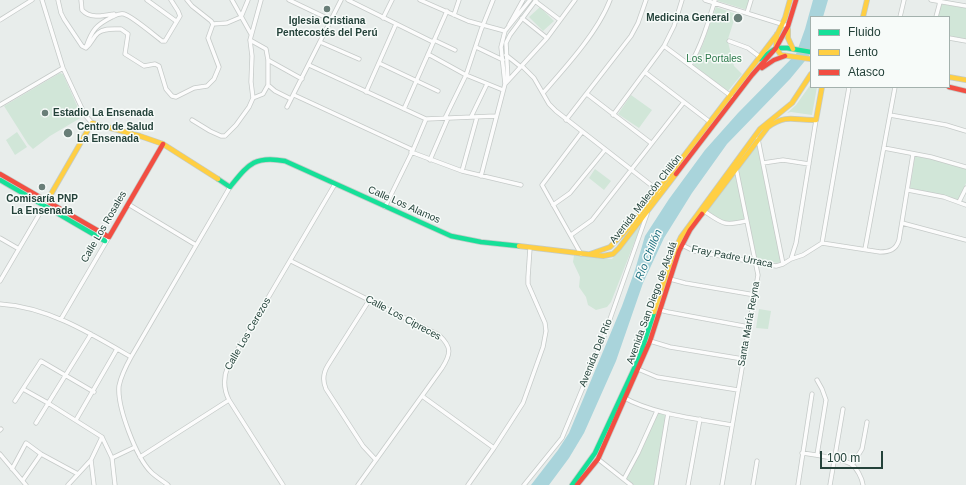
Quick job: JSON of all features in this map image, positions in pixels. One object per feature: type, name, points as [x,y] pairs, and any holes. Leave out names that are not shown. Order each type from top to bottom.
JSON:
[{"type":"street","points":[[0,20],[32,0]]},
{"type":"street","points":[[42,0],[63,68],[85,115],[92,123],[163,144],[230,187],[131,357],[121,377],[119,395],[127,426],[135,447],[151,472],[168,485]]},
{"type":"street","points":[[58,0],[64,19],[82,46],[86,48]]},
{"type":"street","points":[[82,0],[82,10],[88,15],[96,17],[119,13],[125,14],[148,31],[165,41],[180,13],[171,0]]},
{"type":"street","points":[[147,0],[176,21]]},
{"type":"street","points":[[187,0],[192,6],[211,20],[213,24]]},
{"type":"street","points":[[232,0],[251,34]]},
{"type":"street","points":[[213,24],[227,23],[241,17],[248,0]]},
{"type":"street","points":[[192,120],[210,131],[221,136],[225,136],[244,116],[253,98],[250,40],[261,0]]},
{"type":"street","points":[[289,0],[331,20]]},
{"type":"street","points":[[287,107],[341,0]]},
{"type":"street","points":[[348,0],[383,18],[455,50]]},
{"type":"street","points":[[383,18],[392,0]]},
{"type":"street","points":[[420,0],[468,21],[506,30]]},
{"type":"street","points":[[454,15],[459,0]]},
{"type":"street","points":[[430,160],[446,118],[466,75],[493,0]]},
{"type":"street","points":[[506,83],[501,44],[506,30],[523,0]]},
{"type":"street","points":[[506,30],[530,0]]},
{"type":"street","points":[[481,176],[506,83],[547,38],[574,0]]},
{"type":"street","points":[[543,93],[571,60],[602,18],[610,0]]},
{"type":"street","points":[[566,120],[631,36],[646,0]]},
{"type":"street","points":[[613,115],[646,73],[664,46],[674,26],[682,0]]},
{"type":"street","points":[[705,0],[715,1],[788,26],[788,38],[793,49]]},
{"type":"street","points":[[747,13],[751,0]]},
{"type":"street","name":"Avenida Malecón Chillón","points":[[589,254],[611,256],[616,252],[648,211],[659,192],[710,122],[778,33],[790,0]]},
{"type":"street","name":"Avenida Malecón Chillón","points":[[589,254],[609,247],[619,238],[659,192],[752,75],[776,48],[788,26],[796,0]]},
{"type":"street","points":[[863,16],[867,0]]},
{"type":"street","points":[[900,16],[904,0]]},
{"type":"street","points":[[930,0],[966,6]]},
{"type":"street","points":[[506,83],[505,46],[507,40],[535,1],[560,20]]},
{"type":"street","points":[[690,65],[699,51],[715,1]]},
{"type":"street","points":[[936,16],[940,2]]},
{"type":"street","points":[[404,109],[447,11]]},
{"type":"street","points":[[86,48],[92,32],[96,27],[119,13]]},
{"type":"street","points":[[522,18],[547,38]]},
{"type":"street","points":[[86,48],[98,33],[104,30],[120,29],[125,31],[128,34],[125,54],[144,66],[155,64],[159,66],[166,89],[172,96],[176,97],[194,88],[207,86],[214,79],[219,67],[208,38],[213,24]]},
{"type":"street","points":[[366,92],[396,24]]},
{"type":"street","points":[[778,33],[776,48],[781,55],[810,59]]},
{"type":"street","points":[[950,38],[966,41]]},
{"type":"street","points":[[250,40],[266,48],[268,60],[268,85],[263,94],[253,98]]},
{"type":"street","points":[[729,41],[748,48],[760,57]]},
{"type":"street","points":[[320,42],[359,59]]},
{"type":"street","points":[[476,46],[502,60]]},
{"type":"street","points":[[664,46],[731,96]]},
{"type":"street","points":[[756,63],[776,48],[810,52]]},
{"type":"street","points":[[428,54],[466,75],[503,90]]},
{"type":"street","points":[[506,55],[534,78],[549,104],[566,120],[659,192]]},
{"type":"street","points":[[752,75],[774,60],[788,56]]},
{"type":"street","points":[[268,60],[302,79]]},
{"type":"street","points":[[379,63],[438,91]]},
{"type":"street","points":[[308,65],[426,119],[496,116]]},
{"type":"street","points":[[0,105],[63,68]]},
{"type":"street","points":[[646,73],[710,122]]},
{"type":"street","name":"Avenida San Diego de Alcalá","points":[[578,485],[598,459],[640,356],[676,247],[686,229],[760,130],[792,103],[810,76]]},
{"type":"street","points":[[950,76],[966,80]]},
{"type":"street","points":[[471,117],[487,84]]},
{"type":"street","points":[[268,85],[275,91],[291,100]]},
{"type":"street","points":[[950,87],[966,91]]},
{"type":"street","points":[[791,259],[796,243],[822,88]]},
{"type":"street","points":[[849,88],[822,243],[880,252],[892,250],[897,246],[908,190],[913,154]]},
{"type":"street","points":[[865,250],[895,88]]},
{"type":"street","points":[[587,94],[651,143]]},
{"type":"street","points":[[294,95],[430,160],[462,171],[521,185]]},
{"type":"street","points":[[570,235],[592,220],[684,102]]},
{"type":"street","points":[[890,115],[946,125],[966,131]]},
{"type":"street","points":[[462,171],[477,117]]},
{"type":"street","name":"Avenida San Diego de Alcalá","points":[[572,485],[596,453],[638,369],[650,341],[682,245],[690,230],[768,127],[781,119],[792,117],[811,121],[816,120]]},
{"type":"street","points":[[385,207],[426,119]]},
{"type":"street","points":[[0,281],[92,123]]},
{"type":"street","points":[[581,254],[542,185],[582,132]]},
{"type":"street","points":[[758,139],[783,264]]},
{"type":"street","name":"Calle Los Rosales","points":[[61,319],[105,241],[109,237],[163,144]]},
{"type":"street","points":[[884,148],[931,157],[966,167]]},
{"type":"street","points":[[552,205],[570,193],[605,150]]},
{"type":"street","name":"Calle Los Alamos","points":[[230,187],[245,168],[254,162],[264,159],[275,159],[285,161],[451,236],[481,242],[589,254]]},
{"type":"street","points":[[763,163],[774,160],[783,160],[809,164]]},
{"type":"street","name":"Santa María Reyna","points":[[722,485],[758,274],[734,163]]},
{"type":"street","points":[[0,174],[109,237]]},
{"type":"street","points":[[0,180],[105,241]]},
{"type":"street","name":"Calle Los Cerezos","points":[[283,485],[229,400],[224,384],[224,374],[335,184]]},
{"type":"street","points":[[959,202],[966,188]]},
{"type":"street","points":[[908,190],[944,197],[966,205]]},
{"type":"street","points":[[128,204],[196,245]]},
{"type":"street","name":"Avenida Del Río","points":[[524,485],[562,438],[602,339],[648,211]]},
{"type":"street","points":[[704,212],[725,224],[734,224],[746,221]]},
{"type":"street","points":[[902,223],[966,240]]},
{"type":"street","points":[[0,238],[19,249]]},
{"type":"street","name":"Fray Padre Urraca","points":[[682,245],[704,253],[776,266],[803,255],[822,243]]},
{"type":"street","points":[[468,485],[523,403],[545,338],[545,323],[528,284],[530,248]]},
{"type":"street","name":"Calle Los Cipreces","points":[[291,261],[439,335],[445,340],[448,346],[449,354],[447,360],[358,485]]},
{"type":"street","points":[[670,279],[755,295]]},
{"type":"street","points":[[370,300],[328,365],[323,377],[323,383],[363,446],[376,460]]},
{"type":"street","points":[[0,304],[28,308],[61,319],[131,357]]},
{"type":"street","points":[[660,310],[749,327]]},
{"type":"street","points":[[36,423],[91,334]]},
{"type":"street","points":[[650,341],[670,347],[744,359]]},
{"type":"street","points":[[76,420],[94,392],[117,349]]},
{"type":"street","points":[[15,401],[41,361],[94,392]]},
{"type":"street","points":[[638,369],[657,377],[738,390]]},
{"type":"street","points":[[817,380],[826,400],[817,455]]},
{"type":"street","points":[[23,389],[102,437],[112,458],[115,485]]},
{"type":"street","points":[[798,485],[812,394]]},
{"type":"street","points":[[422,396],[494,448]]},
{"type":"street","points":[[623,398],[638,406],[657,411],[732,425]]},
{"type":"street","points":[[140,457],[229,400]]},
{"type":"street","points":[[830,485],[843,409]]},
{"type":"street","points":[[624,479],[638,453],[657,411]]},
{"type":"street","points":[[656,485],[668,413]]},
{"type":"street","points":[[688,485],[700,419]]},
{"type":"street","points":[[852,464],[862,448],[867,422]]},
{"type":"street","points":[[68,485],[91,460],[102,437]]},
{"type":"street","points":[[12,468],[26,443],[41,454],[78,474]]},
{"type":"street","points":[[112,458],[135,447]]},
{"type":"street","points":[[802,453],[817,455],[852,464],[858,472],[863,485]]},
{"type":"street","points":[[0,454],[26,485]]},
{"type":"street","points":[[23,480],[41,454]]},
{"type":"street","points":[[598,459],[631,485]]},
{"type":"street","points":[[91,460],[94,485]]},
{"type":"street","points":[[753,485],[757,461]]},
{"type":"green space","points":[[718,0],[750,0],[747,10]]},
{"type":"green space","points":[[941,4],[966,8],[966,39],[950,36],[950,16],[938,16]]},
{"type":"green space","points":[[540,7],[554,21],[543,31],[529,17]]},
{"type":"green space","name":"Los Portales","points":[[716,7],[736,14],[728,42],[734,66],[742,74],[728,91],[693,65],[703,44]]},
{"type":"green space","name":"Estadio La Ensenada","points":[[60,73],[63,74],[82,117],[50,136],[33,149],[28,144],[4,106]]},
{"type":"green space","points":[[810,85],[810,88],[817,88],[812,115],[791,112],[787,113],[796,105]]},
{"type":"green space","points":[[631,95],[652,110],[639,128],[618,114]]},
{"type":"green space","points":[[17,132],[27,147],[15,155],[6,140]]},
{"type":"green space","points":[[757,144],[781,262],[777,263],[757,259],[737,170]]},
{"type":"green space","points":[[915,156],[931,158],[966,168],[966,183],[958,201],[945,196],[910,188]]},
{"type":"green space","points":[[595,169],[611,181],[604,190],[589,178]]},
{"type":"green space","points":[[735,173],[745,220],[726,223],[707,211]]},
{"type":"green space","points":[[642,223],[611,302],[607,307],[596,310],[588,305],[586,297],[579,287],[580,277],[573,262],[574,255],[612,259]]},
{"type":"green space","points":[[759,309],[771,311],[768,329],[756,328]]},
{"type":"green space","points":[[657,412],[667,414],[654,485],[634,485],[626,479],[640,452]]},
{"type":"water","name":"Río Chillón","points":[[813,0],[828,0],[823,16],[810,16],[809,56],[790,79],[727,144],[692,193],[664,238],[643,283],[616,361],[584,433],[569,458],[549,485],[531,485],[569,433],[622,306],[645,236],[669,199],[705,150],[738,113],[796,54]]},
{"type":"traffic: fast","points":[[760,59],[776,48],[787,48],[810,52]]},
{"type":"traffic: fast","points":[[218,179],[230,187],[247,168],[259,161],[266,159],[285,161],[451,236],[481,242],[519,246]]},
{"type":"traffic: fast","points":[[0,180],[105,241]]},
{"type":"traffic: fast","points":[[572,485],[595,453],[640,356],[654,312]]},
{"type":"traffic: slow","points":[[590,254],[610,247],[631,225],[778,33],[785,18],[790,0]]},
{"type":"traffic: slow","points":[[863,16],[867,0]]},
{"type":"traffic: slow","points":[[788,29],[788,38],[793,49]]},
{"type":"traffic: slow","points":[[777,34],[776,48],[781,55],[810,59]]},
{"type":"traffic: slow","points":[[654,312],[673,254],[681,237],[760,129],[792,103],[810,76]]},
{"type":"traffic: slow","points":[[950,77],[966,80]]},
{"type":"traffic: slow","points":[[702,214],[768,127],[786,119],[816,120],[822,88]]},
{"type":"traffic: slow","points":[[47,201],[92,123],[163,144],[218,179]]},
{"type":"traffic: slow","points":[[519,246],[603,256],[613,254],[676,174]]},
{"type":"traffic: jam","points":[[676,174],[752,75],[776,48],[788,26],[796,0]]},
{"type":"traffic: jam","points":[[762,68],[774,60],[785,56]]},
{"type":"traffic: jam","points":[[950,87],[966,91]]},
{"type":"traffic: jam","points":[[0,174],[109,237],[163,144]]},
{"type":"traffic: jam","points":[[577,485],[598,459],[650,341],[679,251],[690,230],[702,214]]},
{"type":"place","name":"Iglesia Cristiana Pentecostés del Perú","points":[[327,9]]},
{"type":"place","name":"Medicina General","points":[[738,18]]},
{"type":"place","name":"Estadio La Ensenada","points":[[45,113]]},
{"type":"place","name":"Centro de Salud La Ensenada","points":[[68,133]]},
{"type":"place","name":"Comisaría PNP La Ensenada","points":[[42,187]]}]
